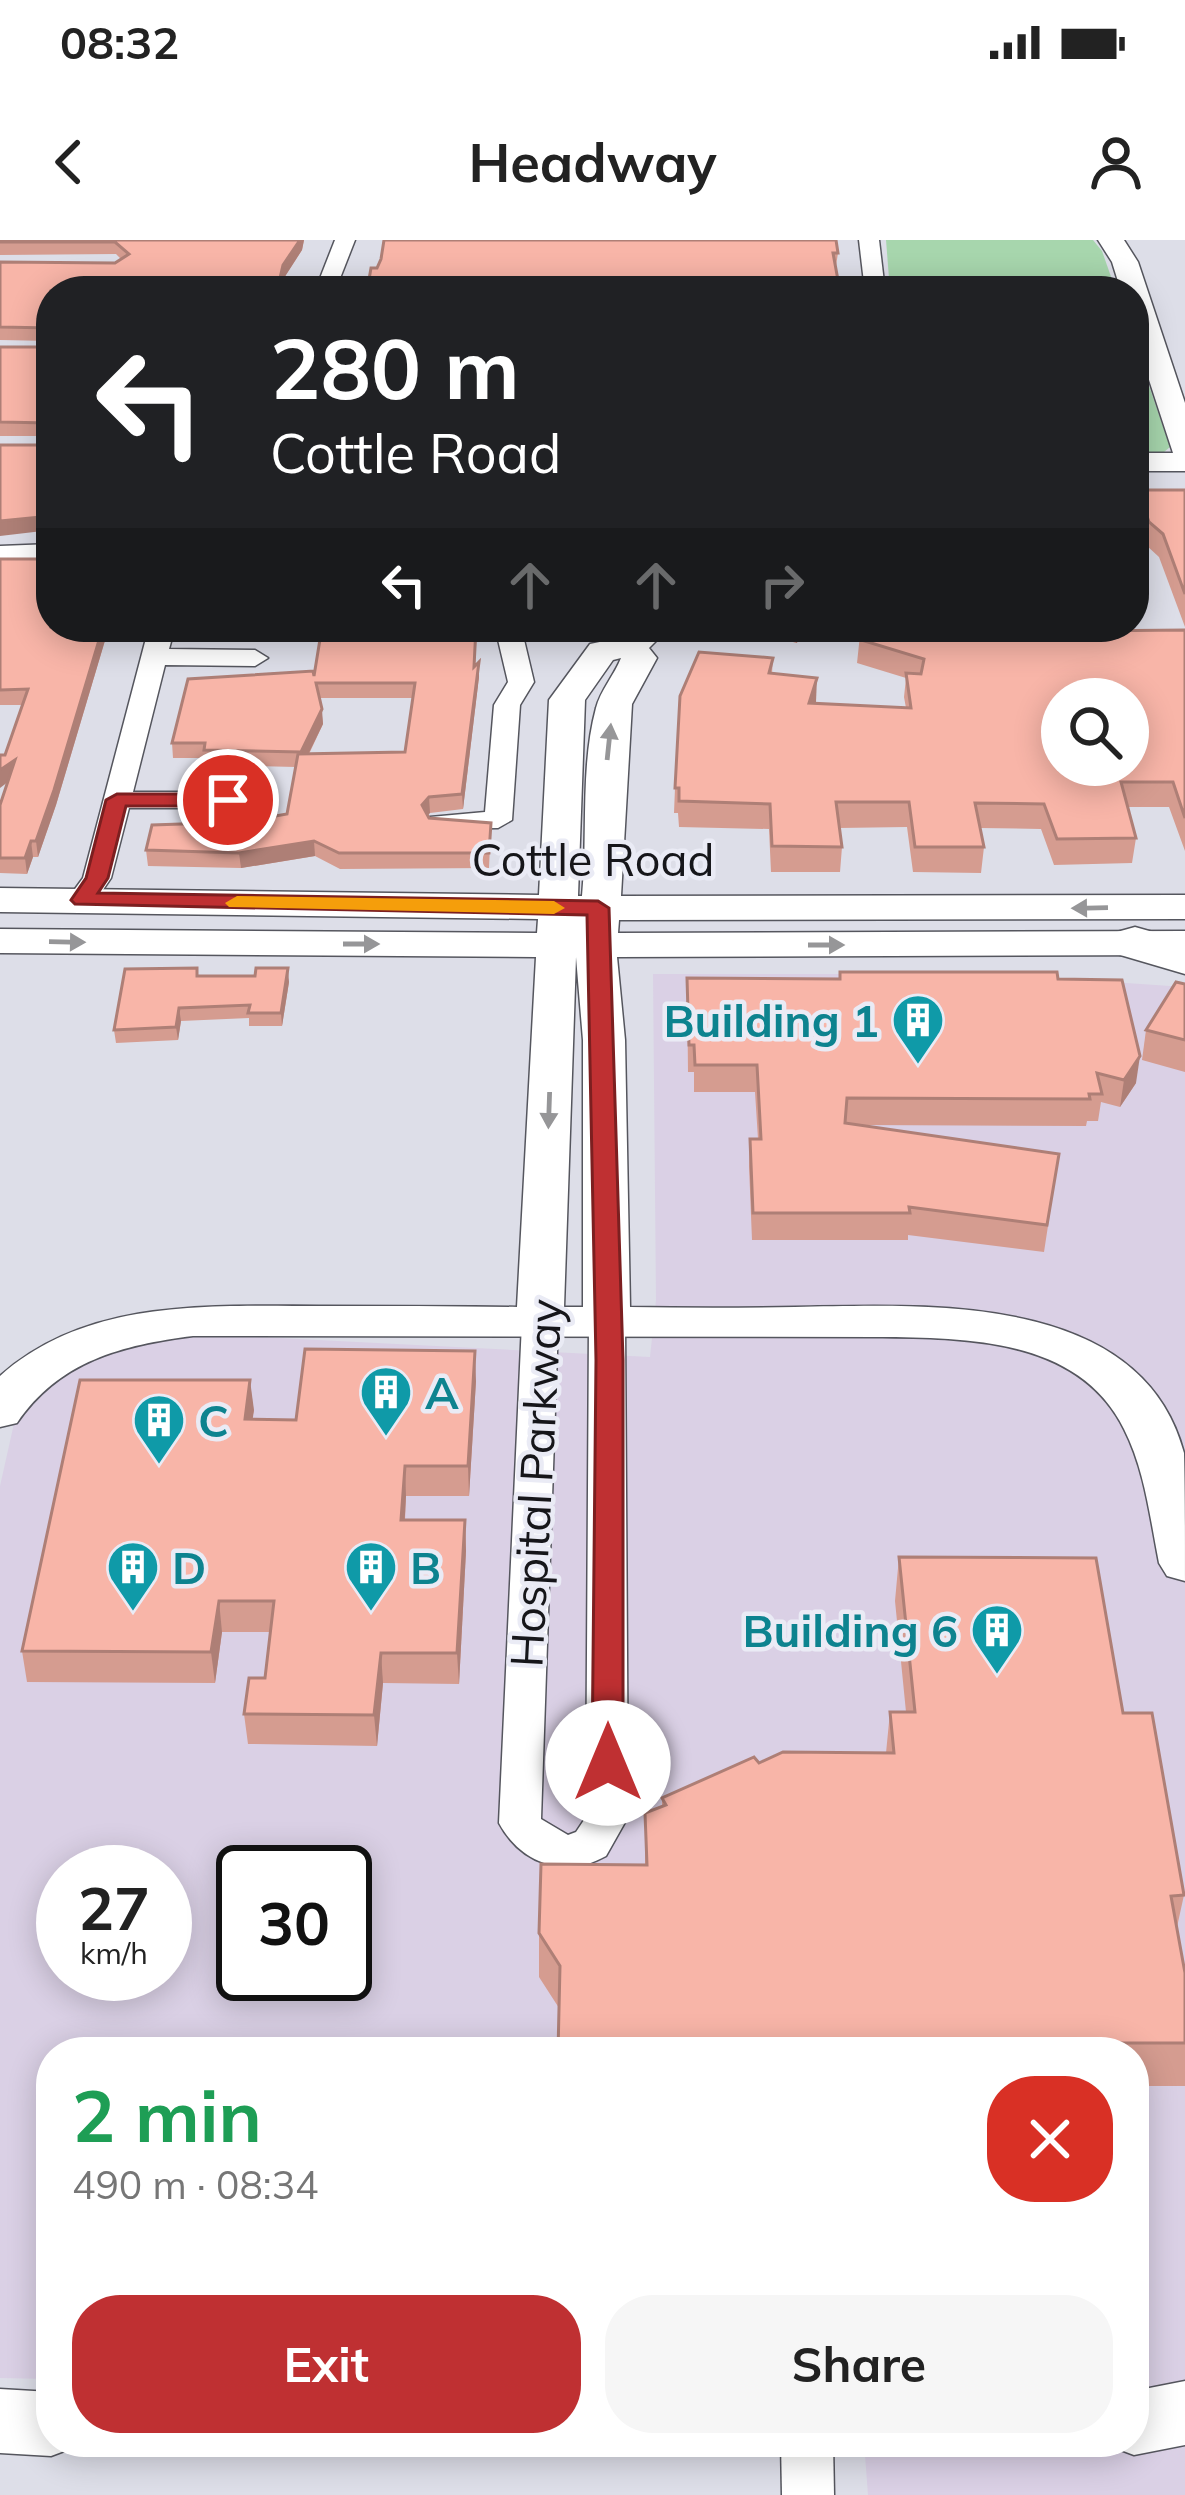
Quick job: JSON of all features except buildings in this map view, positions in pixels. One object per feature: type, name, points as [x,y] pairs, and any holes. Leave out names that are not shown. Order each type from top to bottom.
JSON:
[{"type":"highway","points":[[1160,943],[1185,958]]},
{"type":"street","points":[[331,276],[345,240]]},
{"type":"street","points":[[869,240],[873,276]]},
{"type":"street","points":[[1111,240],[1119,247],[1130,276]]},
{"type":"street","points":[[1149,336],[1185,449]]},
{"type":"street","points":[[1149,462],[1185,462]]},
{"type":"street","points":[[1149,478],[1185,478]]},
{"type":"street","points":[[0,553],[36,552]]},
{"type":"street","points":[[82,900],[97,878],[158,642]]},
{"type":"street","points":[[440,823],[498,820],[507,705],[521,682],[512,642]]},
{"type":"street","name":"Hospital Parkway","points":[[627,642],[602,651],[567,700],[520,1822],[534,1844],[563,1853],[584,1849],[602,1835],[607,1816],[607,1323],[598,927],[614,704],[640,658],[641,642]]},
{"type":"street","points":[[154,657],[255,658]]},
{"type":"street","points":[[117,800],[228,800]]},
{"type":"street","points":[[607,834],[621,874],[686,908]]},
{"type":"street","points":[[475,907],[527,885],[560,852]]},
{"type":"street","name":"Cottle Road","points":[[0,900],[475,907],[556,927]]},
{"type":"street","name":"Cottle Road","points":[[598,927],[686,908],[1185,907]]},
{"type":"street","name":"Cottle Road","points":[[0,941],[455,944],[556,927],[598,927],[709,946],[1160,943]]},
{"type":"street","points":[[455,944],[513,968],[553,994]]},
{"type":"street","points":[[604,1040],[611,1005],[629,979],[646,968],[709,946]]},
{"type":"street","points":[[0,1412],[47,1364],[100,1338],[193,1322],[952,1325],[1031,1336],[1062,1346],[1100,1368],[1130,1395],[1150,1422],[1162,1457],[1185,1563]]},
{"type":"street","points":[[1149,2420],[1185,2414]]},
{"type":"street","points":[[0,2421],[36,2423]]},
{"type":"street","points":[[807,2457],[808,2495]]},
{"type":"shaded area","points":[[653,974],[996,974],[1185,987],[1185,2495],[868,2495],[865,2457],[1149,2457],[1149,2037],[36,2037],[36,2379],[0,2378],[0,1486],[17,1410],[75,1360],[182,1333],[650,1357],[656,1300]]},
{"type":"green space","points":[[886,240],[1093,240],[1111,276],[889,276]]},
{"type":"green space","points":[[1149,386],[1170,447],[1158,457],[1149,457]]},
{"type":"slow traffic","points":[[237,903],[554,908]]},
{"type":"place","name":"Building 1","points":[[918,1066]]},
{"type":"place","name":"A","points":[[386,1438]]},
{"type":"place","name":"C","points":[[159,1466]]},
{"type":"place","name":"D","points":[[133,1613]]},
{"type":"place","name":"B","points":[[371,1613]]},
{"type":"place","name":"Building 6","points":[[997,1676]]},
{"type":"route","points":[[228,800],[117,800],[97,878],[82,900],[598,908],[609,1360],[608,1763]]}]
